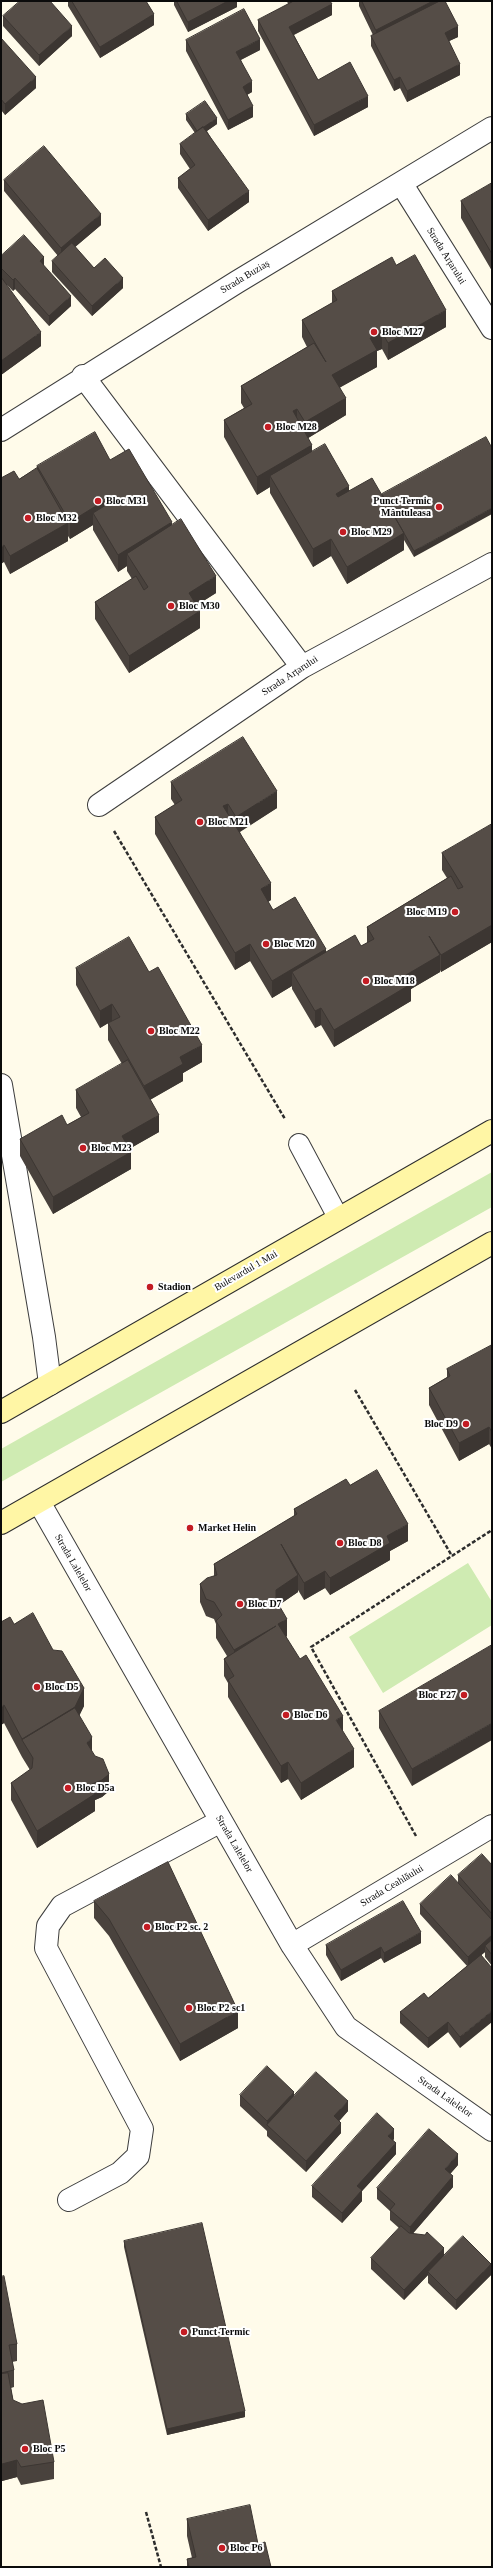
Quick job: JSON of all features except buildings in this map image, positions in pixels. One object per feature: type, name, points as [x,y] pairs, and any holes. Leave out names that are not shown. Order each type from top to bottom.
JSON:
[{"type":"main road","name":"Bulevardul 1 Mai","points":[[1,1412],[492,1131]]},
{"type":"main road","points":[[1,1523],[492,1243]]},
{"type":"street","name":"Strada Buziaș","points":[[1,430],[83,376],[492,128]]},
{"type":"street","name":"Strada Arțarului","points":[[401,183],[492,328]]},
{"type":"street","points":[[83,376],[302,667]]},
{"type":"street","name":"Strada Arțarului","points":[[99,805],[302,667],[492,564]]},
{"type":"street","points":[[1,1085],[44,1337],[50,1384]]},
{"type":"street","name":"Strada Lalelelor","points":[[39,1502],[292,1945],[346,2028],[492,2130]]},
{"type":"street","points":[[69,2200],[120,2173],[138,2156],[142,2129],[46,1948],[48,1926],[62,1906],[221,1821]]},
{"type":"street","name":"Strada Ceahlăului","points":[[292,1945],[492,1826]]},
{"type":"lane","points":[[299,1144],[339,1219]]},
{"type":"path","points":[[99,805],[299,1144]]},
{"type":"path","points":[[355,1390],[452,1556]]},
{"type":"path","points":[[431,1862],[393,1798],[311,1648],[492,1530]]},
{"type":"path","points":[[146,2512],[161,2567]]},
{"type":"green space","points":[[492,1172],[492,1207],[1,1482],[1,1449]]},
{"type":"green space","points":[[468,1563],[492,1602],[492,1625],[383,1693],[349,1637]]},
{"type":"place","name":"Bloc M27","points":[[374,332]]},
{"type":"place","name":"Bloc M28","points":[[268,427]]},
{"type":"place","name":"Bloc M31","points":[[98,501]]},
{"type":"place","name":"Punct Termic Mântuleasa","points":[[439,507]]},
{"type":"place","name":"Bloc M32","points":[[28,518]]},
{"type":"place","name":"Bloc M29","points":[[343,532]]},
{"type":"place","name":"Bloc M30","points":[[171,606]]},
{"type":"place","name":"Bloc M21","points":[[200,822]]},
{"type":"place","name":"Bloc M19","points":[[455,912]]},
{"type":"place","name":"Bloc M20","points":[[266,944]]},
{"type":"place","name":"Bloc M18","points":[[366,981]]},
{"type":"place","name":"Bloc M22","points":[[151,1031]]},
{"type":"place","name":"Bloc M23","points":[[83,1148]]},
{"type":"place","name":"Stadion","points":[[150,1287]]},
{"type":"place","name":"Bloc D9","points":[[466,1424]]},
{"type":"place","name":"Market Helin","points":[[190,1528]]},
{"type":"place","name":"Bloc D8","points":[[340,1543]]},
{"type":"place","name":"Bloc D7","points":[[240,1604]]},
{"type":"place","name":"Bloc D5","points":[[37,1687]]},
{"type":"place","name":"Bloc P27","points":[[464,1695]]},
{"type":"place","name":"Bloc D6","points":[[286,1715]]},
{"type":"place","name":"Bloc D5a","points":[[68,1788]]},
{"type":"place","name":"Bloc P2 sc. 2","points":[[147,1927]]},
{"type":"place","name":"Bloc P2 sc1","points":[[189,2008]]},
{"type":"place","name":"Punct Termic","points":[[184,2332]]},
{"type":"place","name":"Bloc P5","points":[[25,2449]]},
{"type":"place","name":"Bloc P6","points":[[222,2548]]}]
